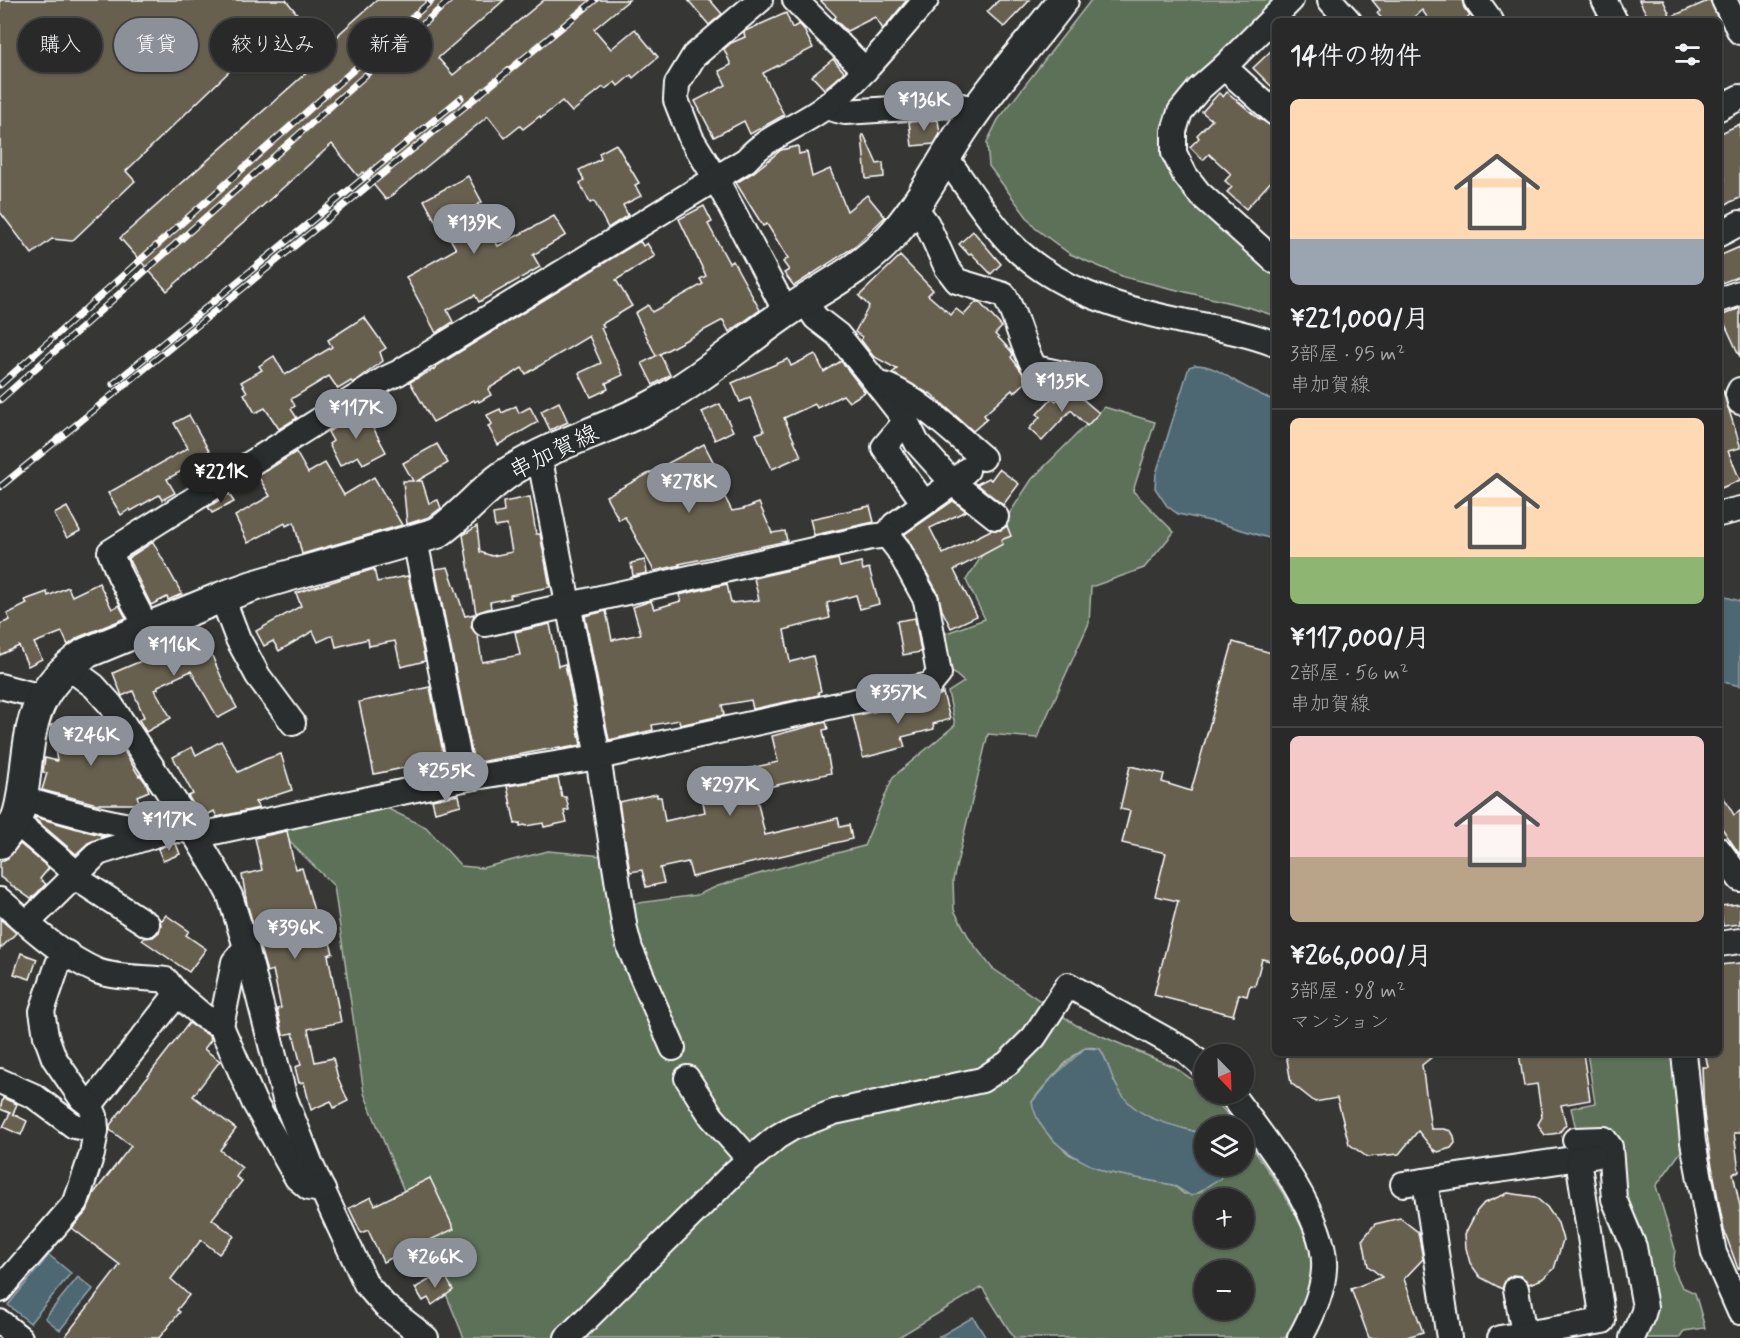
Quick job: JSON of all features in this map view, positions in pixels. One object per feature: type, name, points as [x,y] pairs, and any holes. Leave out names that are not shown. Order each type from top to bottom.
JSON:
[{"type":"main road","name":"串加賀線","points":[[12,821],[34,713],[42,697],[67,666],[86,653],[222,597],[286,576],[437,533],[454,521],[492,484],[512,470],[539,455],[610,426],[680,389],[865,260],[888,240],[914,206],[977,109],[1063,0]]},
{"type":"street","points":[[760,0],[694,56],[677,84],[676,100],[691,138],[795,307],[816,318],[838,335],[906,421],[917,442],[967,470]]},
{"type":"street","points":[[795,0],[865,70]]},
{"type":"street","points":[[147,628],[110,552],[385,378],[398,373],[746,160],[758,147],[825,107],[865,70],[926,0]]},
{"type":"street","points":[[1273,18],[1291,0]]},
{"type":"street","points":[[1330,0],[1346,18]]},
{"type":"street","points":[[1476,0],[1489,18]]},
{"type":"street","points":[[1604,0],[1613,18]]},
{"type":"street","points":[[1724,0],[1740,32]]},
{"type":"street","points":[[1272,19],[1199,89],[1180,112],[1173,131],[1174,153],[1185,175],[1199,193],[1272,258]]},
{"type":"street","points":[[1224,67],[1272,110]]},
{"type":"street","points":[[1722,106],[1740,97]]},
{"type":"street","points":[[825,107],[845,112],[956,105],[977,109]]},
{"type":"street","points":[[946,158],[1008,241],[1024,257],[1064,284],[1114,304],[1272,343]]},
{"type":"street","points":[[914,206],[927,224],[947,268],[957,281],[1004,295],[1035,368],[1087,379]]},
{"type":"street","points":[[1722,232],[1740,223]]},
{"type":"street","points":[[1722,299],[1740,293]]},
{"type":"street","points":[[876,382],[893,388],[920,406],[967,470],[996,517]]},
{"type":"street","points":[[1740,390],[1738,394],[1740,402]]},
{"type":"street","points":[[906,421],[884,447],[924,503]]},
{"type":"street","points":[[539,455],[598,757],[618,891],[628,939],[673,1048]]},
{"type":"street","points":[[484,624],[887,535],[894,525],[967,470]]},
{"type":"street","points":[[1722,513],[1740,509]]},
{"type":"street","points":[[12,821],[111,822],[164,831],[193,833],[464,778],[598,757],[930,685],[939,674],[926,600],[898,549],[887,535]]},
{"type":"street","points":[[415,540],[464,778]]},
{"type":"street","points":[[222,597],[238,639],[258,676],[293,723]]},
{"type":"street","points":[[67,666],[94,686],[111,705],[179,808],[219,875],[230,896],[246,947],[285,1099],[323,1190],[366,1284],[385,1306],[426,1338]]},
{"type":"street","points":[[0,686],[42,697]]},
{"type":"street","points":[[12,821],[75,875],[147,924]]},
{"type":"street","points":[[27,923],[98,853],[164,831]]},
{"type":"street","points":[[1722,854],[1740,879]]},
{"type":"street","points":[[0,900],[67,953],[98,971],[124,977],[166,980],[177,994],[203,1016],[221,1026]]},
{"type":"street","points":[[1722,944],[1740,941]]},
{"type":"street","points":[[246,947],[234,962],[221,1026],[254,1102],[297,1178],[309,1188],[323,1190]]},
{"type":"street","points":[[0,1290],[76,1202],[92,1155],[96,1130],[95,1116],[90,1105],[82,1099],[54,1058],[44,1028],[42,1011],[48,991],[58,964],[67,953]]},
{"type":"street","points":[[567,1338],[749,1159],[777,1137],[792,1128],[834,1112],[982,1080],[1008,1063],[1034,1036],[1068,985],[1186,1051],[1194,1058]]},
{"type":"street","points":[[90,1105],[177,994]]},
{"type":"street","points":[[1684,1056],[1693,1142],[1714,1253],[1740,1312]]},
{"type":"street","points":[[687,1078],[712,1117],[749,1159]]},
{"type":"street","points":[[0,1081],[34,1096],[74,1126],[96,1130]]},
{"type":"street","points":[[1238,1104],[1303,1200],[1322,1246],[1324,1269],[1320,1288],[1309,1322],[1300,1338]]},
{"type":"street","points":[[1449,1338],[1414,1183],[1584,1151],[1604,1140],[1610,1147],[1614,1200],[1634,1247],[1645,1307],[1632,1338]]},
{"type":"street","points":[[1500,1338],[1603,1321],[1584,1151]]},
{"type":"street","points":[[1516,1289],[1524,1334]]},
{"type":"street","points":[[0,1322],[20,1338]]},
{"type":"green space","points":[[1091,0],[1278,0],[1178,98],[1188,195],[1272,272],[1272,315],[1124,277],[1070,254],[1035,228],[989,166],[987,142],[998,120]]},
{"type":"green space","points":[[1104,407],[1155,422],[1133,491],[1174,532],[1144,568],[1091,587],[1089,623],[1037,738],[988,734],[953,880],[954,910],[971,941],[992,968],[1076,1025],[1174,1067],[1194,1081],[1194,1104],[1219,1104],[1229,1116],[1194,1116],[1194,1131],[1153,1119],[1124,1098],[1100,1049],[1093,1048],[1086,1048],[1073,1056],[1032,1102],[1050,1137],[1069,1154],[1106,1172],[1173,1185],[1184,1194],[1194,1193],[1194,1248],[1254,1248],[1254,1188],[1205,1188],[1218,1176],[1254,1176],[1254,1150],[1297,1217],[1310,1253],[1312,1270],[1309,1288],[1285,1338],[1014,1338],[982,1287],[897,1338],[464,1338],[364,1093],[334,886],[274,826],[378,804],[426,827],[461,866],[482,868],[548,851],[603,856],[610,907],[697,895],[718,886],[779,868],[864,846],[893,777],[955,725],[948,692],[964,682],[947,667],[941,635],[985,619],[966,580],[1032,479]]},
{"type":"green space","points":[[1587,1056],[1675,1056],[1685,1146],[1656,1186],[1675,1249],[1673,1268],[1682,1287],[1695,1293],[1705,1328],[1684,1331],[1680,1338],[1637,1338],[1620,1200],[1616,1143],[1576,1129],[1571,1108],[1595,1103]]},
{"type":"water","points":[[1201,365],[1213,369],[1272,400],[1272,539],[1219,523],[1178,514],[1167,506],[1155,488],[1156,474],[1189,367]]},
{"type":"water","points":[[1722,596],[1740,601],[1740,686],[1722,682]]},
{"type":"water","points":[[1085,1048],[1100,1049],[1117,1087],[1133,1106],[1153,1119],[1194,1131],[1194,1176],[1221,1176],[1220,1179],[1205,1188],[1194,1188],[1194,1194],[1191,1196],[1173,1185],[1106,1172],[1082,1161],[1050,1137],[1036,1115],[1032,1102],[1052,1078]]},
{"type":"water","points":[[49,1255],[71,1273],[30,1323],[8,1305]]},
{"type":"water","points":[[78,1277],[93,1289],[60,1330],[45,1318]]},
{"type":"water","points":[[973,1317],[986,1338],[937,1338]]},
{"type":"building","points":[[0,0],[286,0],[301,18],[210,18],[210,72],[229,72],[126,171],[135,181],[72,241],[52,239],[32,254],[0,212]]},
{"type":"building","points":[[377,0],[504,0],[438,58],[453,75],[544,0],[629,0],[594,29],[611,49],[635,29],[658,57],[633,78],[631,75],[618,86],[615,82],[605,89],[603,87],[572,112],[562,101],[541,118],[540,116],[523,129],[520,126],[505,138],[488,116],[386,200],[363,172],[358,176],[332,144],[167,291],[120,238],[307,72],[336,72],[336,39],[348,26],[348,72],[432,72],[432,18],[357,18]]},
{"type":"building","points":[[688,0],[710,0],[722,14],[709,25]]},
{"type":"building","points":[[820,0],[907,0],[883,29],[875,17],[847,31],[834,19],[836,16]]},
{"type":"building","points":[[999,0],[1030,0],[1004,27],[987,12]]},
{"type":"building","points":[[1372,0],[1462,0],[1470,16],[1468,18],[1428,18],[1422,10],[1413,18],[1381,18],[1377,13],[1380,10]]},
{"type":"building","points":[[1639,0],[1663,0],[1671,17],[1710,0],[1718,18],[1648,18]]},
{"type":"building","points":[[786,13],[792,28],[799,24],[813,48],[763,73],[784,115],[750,134],[744,121],[714,137],[695,101],[726,85],[719,71],[731,65],[724,49],[745,37],[745,31]]},
{"type":"building","points":[[1272,50],[1272,87],[1253,68]]},
{"type":"building","points":[[833,59],[844,72],[824,89],[812,76]]},
{"type":"building","points":[[1227,92],[1258,118],[1272,125],[1272,180],[1246,209],[1227,192],[1232,187],[1225,181],[1231,174],[1209,154],[1203,160],[1190,147],[1199,138],[1197,135],[1212,120],[1202,112],[1219,93],[1223,97]]},
{"type":"building","points":[[938,120],[940,134],[934,144],[912,146],[909,122]]},
{"type":"building","points":[[1740,124],[1740,198],[1722,206],[1722,180],[1725,179],[1722,172],[1722,133]]},
{"type":"building","points":[[862,135],[877,164],[883,163],[884,177],[866,179]]},
{"type":"building","points":[[616,144],[639,183],[635,185],[641,196],[623,205],[628,215],[608,228],[594,201],[590,203],[580,183],[584,180],[579,170],[601,159],[599,153]]},
{"type":"building","points":[[798,146],[799,154],[807,152],[812,177],[830,169],[847,211],[867,195],[885,217],[854,247],[794,286],[784,273],[789,270],[783,262],[788,258],[767,224],[763,226],[736,183],[781,150]]},
{"type":"building","points":[[468,176],[482,202],[474,207],[498,246],[554,216],[566,235],[533,255],[540,267],[479,302],[475,295],[447,310],[453,322],[436,333],[406,277],[456,249],[442,224],[438,226],[424,200]]},
{"type":"building","points":[[704,206],[712,222],[708,224],[729,263],[733,261],[760,310],[729,332],[723,320],[658,355],[660,354],[670,375],[653,385],[642,363],[656,356],[635,313],[648,305],[652,312],[703,284],[700,279],[706,276],[679,219]]},
{"type":"building","points":[[973,231],[1001,264],[991,274],[959,244]]},
{"type":"building","points":[[640,241],[643,246],[647,243],[655,256],[616,280],[632,306],[602,324],[604,327],[601,328],[623,375],[606,383],[608,389],[591,397],[579,373],[601,363],[589,336],[526,374],[522,368],[488,389],[491,395],[479,402],[474,400],[433,422],[410,382]]},
{"type":"building","points":[[1740,247],[1740,276],[1722,283],[1722,255]]},
{"type":"building","points":[[900,256],[933,290],[928,295],[951,315],[956,309],[964,315],[976,302],[979,302],[1002,327],[995,334],[1011,351],[1013,355],[1011,357],[1028,380],[1014,393],[1012,390],[984,415],[987,419],[973,431],[930,393],[892,373],[897,369],[873,356],[861,340],[862,337],[855,332],[869,306],[859,296]]},
{"type":"building","points":[[1740,308],[1740,357],[1722,318],[1722,316]]},
{"type":"building","points":[[364,317],[386,348],[380,352],[383,361],[353,383],[351,381],[338,389],[329,376],[291,399],[295,406],[291,409],[297,418],[279,429],[265,408],[255,413],[244,394],[247,392],[241,382],[262,370],[259,366],[274,356],[285,375],[332,347],[328,340]]},
{"type":"building","points":[[815,354],[824,372],[841,361],[865,392],[849,402],[843,395],[817,408],[815,404],[784,418],[801,456],[772,469],[756,434],[764,431],[750,398],[740,402],[732,383],[788,359],[791,366]]},
{"type":"building","points":[[1066,389],[1072,390],[1099,413],[1087,426],[1071,410],[1042,441],[1029,429],[1040,417],[1037,414],[1052,398],[1056,401]]},
{"type":"building","points":[[1722,391],[1740,445],[1740,448],[1728,451],[1740,480],[1722,488]]},
{"type":"building","points":[[559,402],[568,422],[550,430],[541,411]]},
{"type":"building","points":[[720,404],[733,431],[715,440],[702,412]]},
{"type":"building","points":[[516,406],[519,413],[530,407],[538,422],[498,445],[488,426],[492,424],[487,415],[500,409],[502,413]]},
{"type":"building","points":[[363,409],[386,452],[363,464],[358,456],[340,466],[329,444],[333,441],[328,432]]},
{"type":"building","points":[[189,415],[213,458],[200,465],[198,462],[167,479],[175,493],[162,500],[159,495],[121,515],[108,493],[188,448],[174,423]]},
{"type":"building","points":[[437,444],[448,463],[417,481],[422,481],[429,503],[438,500],[441,508],[429,517],[407,524],[403,481],[413,481],[403,463]]},
{"type":"building","points":[[704,444],[717,469],[712,472],[732,511],[759,503],[772,533],[785,531],[787,541],[654,571],[625,517],[619,520],[606,496]]},
{"type":"building","points":[[296,452],[308,473],[325,463],[344,495],[374,477],[402,525],[302,554],[294,522],[286,526],[285,523],[248,543],[235,516],[270,496],[258,476]]},
{"type":"building","points":[[999,469],[1019,484],[1003,505],[977,484],[989,478],[991,480]]},
{"type":"building","points":[[229,494],[234,502],[212,513],[208,507]]},
{"type":"building","points":[[530,497],[536,534],[540,534],[550,587],[510,595],[511,598],[490,602],[491,608],[476,613],[463,535],[477,526],[480,552],[492,556],[512,552],[507,525],[495,527],[493,514],[504,512],[503,502]]},
{"type":"building","points":[[953,501],[966,511],[930,528],[943,554],[991,530],[1001,530],[1007,526],[1011,536],[1001,540],[1003,544],[954,570],[977,616],[951,628],[942,610],[938,593],[905,534]]},
{"type":"building","points":[[870,506],[874,522],[814,535],[810,519]]},
{"type":"building","points":[[67,507],[80,531],[67,538],[54,514]]},
{"type":"building","points":[[153,542],[182,594],[168,600],[167,597],[151,605],[128,558]]},
{"type":"building","points":[[838,559],[840,567],[861,562],[863,570],[869,568],[879,604],[860,609],[856,595],[827,603],[830,618],[784,630],[790,662],[813,656],[821,691],[818,692],[819,695],[753,709],[751,700],[722,705],[724,715],[680,725],[679,720],[652,725],[653,730],[609,740],[585,616],[606,611],[612,640],[641,634],[633,607],[651,601],[654,609],[681,601],[679,595],[727,584],[731,603],[759,600],[754,578]]},
{"type":"building","points":[[645,560],[647,573],[633,576],[631,563]]},
{"type":"building","points":[[448,567],[465,616],[474,614],[471,627],[478,636],[482,662],[520,655],[515,632],[550,624],[558,666],[565,664],[581,745],[474,763],[435,569]]},
{"type":"building","points":[[374,569],[377,582],[408,576],[425,661],[401,667],[395,641],[369,646],[368,639],[336,647],[333,635],[318,642],[313,631],[279,651],[273,641],[264,646],[256,631],[301,606],[296,593]]},
{"type":"building","points":[[99,583],[112,609],[119,605],[126,618],[79,637],[68,645],[62,632],[34,643],[42,659],[28,666],[19,646],[0,655],[0,624],[10,620],[7,614],[27,604],[25,600],[47,592],[48,596],[68,587],[72,596]]},
{"type":"building","points":[[915,618],[921,652],[903,655],[897,621]]},
{"type":"building","points":[[187,630],[192,640],[203,635],[237,708],[218,718],[191,671],[158,686],[155,690],[171,718],[146,732],[139,720],[144,717],[133,691],[122,696],[113,673],[148,658],[144,648]]},
{"type":"building","points":[[1233,642],[1272,653],[1272,961],[1262,959],[1255,986],[1250,985],[1247,996],[1239,994],[1233,1015],[1154,995],[1178,901],[1155,896],[1166,853],[1122,843],[1130,811],[1120,809],[1130,766],[1164,774],[1162,782],[1191,791]]},
{"type":"building","points":[[430,687],[446,768],[425,773],[423,764],[374,774],[359,702]]},
{"type":"building","points":[[943,693],[950,719],[933,724],[934,729],[902,737],[905,747],[863,758],[853,716],[933,699]]},
{"type":"building","points":[[87,719],[89,732],[109,728],[115,748],[121,746],[139,776],[146,783],[149,791],[137,796],[140,804],[97,804],[42,790],[47,773],[43,772],[45,758],[57,761],[51,725]]},
{"type":"building","points":[[826,722],[828,729],[823,730],[831,773],[755,790],[765,835],[838,818],[840,827],[849,825],[852,839],[692,877],[688,862],[660,868],[664,883],[646,887],[642,870],[630,872],[619,802],[657,794],[657,797],[661,797],[665,821],[705,812],[700,787],[708,786],[707,778],[778,762],[772,736]]},
{"type":"building","points":[[221,741],[238,772],[281,754],[292,790],[255,802],[259,808],[217,817],[214,811],[202,818],[188,796],[193,794],[173,757],[192,747],[196,755]]},
{"type":"building","points":[[558,778],[562,797],[566,797],[569,810],[564,811],[567,822],[544,827],[543,823],[526,826],[520,826],[520,823],[515,824],[507,786]]},
{"type":"building","points":[[1722,794],[1734,815],[1740,811],[1740,855],[1722,828]]},
{"type":"building","points":[[459,795],[461,805],[435,812],[432,800]]},
{"type":"building","points":[[35,817],[105,836],[88,843],[76,854]]},
{"type":"building","points":[[287,831],[295,869],[302,868],[320,932],[326,930],[333,953],[328,955],[341,1022],[308,1029],[315,1062],[333,1058],[338,1078],[348,1101],[334,1108],[331,1101],[311,1110],[304,1082],[299,1083],[295,1067],[301,1065],[293,1033],[283,1035],[277,1009],[281,1008],[273,970],[267,972],[247,904],[242,875],[262,870],[255,838]]},
{"type":"building","points":[[20,844],[49,868],[40,879],[46,884],[31,899],[0,877],[0,862],[8,858]]},
{"type":"building","points":[[169,844],[176,844],[180,854],[163,861],[158,849]]},
{"type":"building","points":[[1740,904],[1740,924],[1723,926],[1722,906]]},
{"type":"building","points":[[166,915],[189,931],[186,935],[206,949],[189,972],[142,940],[153,937],[159,932],[160,919],[162,920]]},
{"type":"building","points":[[0,919],[16,933],[0,949]]},
{"type":"building","points":[[21,953],[37,959],[30,979],[14,974]]},
{"type":"building","points":[[1740,963],[1740,1133],[1734,1133],[1739,1172],[1733,1173],[1740,1206],[1740,1268],[1738,1269],[1724,1230],[1704,1114],[1702,1067],[1708,1067],[1706,1056],[1722,1056],[1722,965]]},
{"type":"building","points":[[189,1023],[210,1036],[211,1040],[204,1049],[220,1061],[193,1096],[236,1129],[220,1150],[242,1168],[236,1177],[242,1181],[212,1219],[234,1236],[219,1254],[201,1240],[171,1279],[189,1295],[177,1310],[180,1312],[159,1338],[64,1338],[120,1265],[72,1228],[87,1211],[94,1193],[131,1146],[110,1130],[110,1125]]},
{"type":"building","points":[[1286,1056],[1433,1056],[1422,1065],[1431,1129],[1451,1131],[1455,1143],[1451,1148],[1438,1152],[1435,1150],[1435,1152],[1418,1131],[1399,1154],[1367,1157],[1349,1144],[1337,1098],[1315,1102],[1291,1083]]},
{"type":"building","points":[[1519,1056],[1583,1056],[1590,1100],[1561,1105],[1566,1124],[1559,1133],[1545,1135],[1538,1124],[1542,1117],[1537,1084],[1524,1086]]},
{"type":"building","points":[[3,1098],[17,1104],[13,1114],[27,1121],[21,1135],[3,1127],[10,1113],[0,1109]]},
{"type":"building","points":[[430,1178],[454,1229],[383,1262],[368,1230],[361,1233],[349,1208],[371,1197],[375,1205]]},
{"type":"building","points":[[1508,1193],[1535,1197],[1547,1207],[1558,1223],[1563,1240],[1554,1269],[1542,1279],[1529,1284],[1521,1276],[1513,1275],[1506,1279],[1502,1289],[1480,1277],[1470,1263],[1465,1234],[1484,1203]]},
{"type":"building","points":[[1400,1218],[1418,1232],[1423,1259],[1404,1279],[1423,1332],[1404,1338],[1369,1338],[1351,1289],[1382,1277],[1368,1266],[1363,1239],[1375,1224]]},
{"type":"building","points":[[443,1272],[453,1290],[432,1305],[428,1298],[423,1301],[415,1288]]},
{"type":"railway","points":[[0,385],[432,0]]},
{"type":"railway","points":[[0,400],[450,0]]},
{"type":"railway","points":[[0,487],[595,0]]},
{"type":"railway","points":[[113,384],[461,98]]}]
